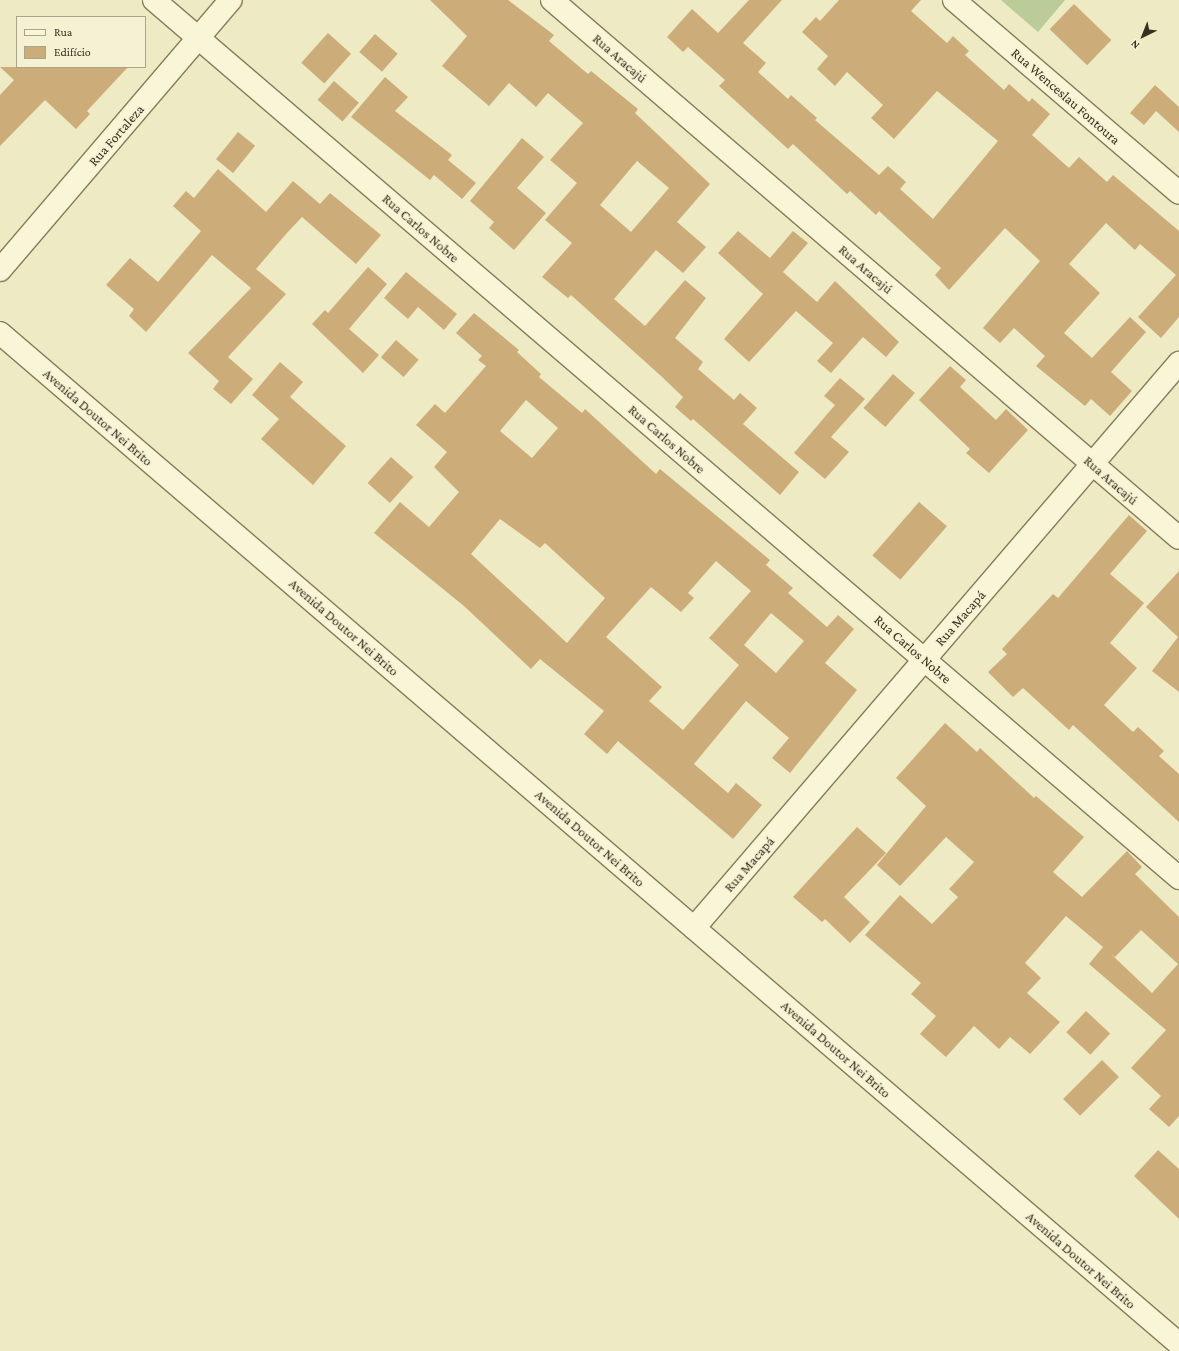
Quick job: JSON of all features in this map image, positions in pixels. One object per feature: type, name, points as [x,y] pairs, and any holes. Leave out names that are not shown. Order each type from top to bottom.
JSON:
[{"type":"street","name":"Rua Carlos Nobre","points":[[154,0],[1179,878]]},
{"type":"street","name":"Rua Fortaleza","points":[[0,270],[231,0]]},
{"type":"street","name":"Rua Aracajú","points":[[552,0],[1179,538]]},
{"type":"street","name":"Rua Wenceslau Fontoura","points":[[954,0],[1179,193]]},
{"type":"street","name":"Avenida Doutor Nei Brito","points":[[0,333],[1179,1344]]},
{"type":"street","name":"Rua Macapá","points":[[694,928],[1179,363]]},
{"type":"green space","points":[[1001,0],[1065,0],[1038,32]]},
{"type":"building","points":[[430,0],[508,0],[554,35],[549,41],[588,74],[591,71],[638,109],[635,113],[710,184],[677,222],[706,247],[683,273],[656,250],[614,299],[645,326],[685,280],[706,298],[675,338],[703,362],[698,369],[734,400],[740,393],[757,408],[743,424],[799,472],[780,495],[693,419],[691,421],[675,407],[683,397],[661,376],[571,295],[568,298],[542,277],[572,243],[545,220],[577,183],[550,160],[583,123],[548,93],[536,107],[509,83],[489,106],[442,66],[467,36]],"holes":[[[637,161],[669,188],[631,232],[600,205]]]},
{"type":"building","points":[[749,0],[782,0],[743,43],[766,63],[758,72],[788,99],[791,95],[817,118],[815,120],[879,175],[888,166],[906,182],[900,189],[933,219],[998,141],[937,91],[894,139],[871,118],[883,105],[847,72],[835,86],[817,69],[828,56],[802,32],[816,17],[820,21],[839,0],[921,0],[911,11],[947,43],[953,36],[969,51],[965,55],[1004,90],[1009,84],[1029,102],[1032,98],[1050,114],[1032,135],[1069,168],[1079,157],[1107,182],[1113,175],[1179,231],[1179,317],[1161,338],[1138,317],[1176,275],[1140,244],[1135,250],[1106,223],[1069,264],[1100,293],[1064,333],[1092,358],[1130,317],[1146,332],[1111,372],[1132,391],[1110,416],[1091,399],[1085,406],[1036,366],[1045,356],[1014,328],[1000,343],[983,328],[1040,261],[1005,228],[949,290],[935,275],[941,268],[879,211],[876,215],[850,191],[847,194],[793,144],[788,149],[719,86],[725,80],[688,47],[683,52],[667,37],[692,9],[718,33]]},
{"type":"building","points":[[1074,4],[1111,40],[1087,65],[1050,29]]},
{"type":"building","points":[[328,33],[351,54],[324,83],[301,63]]},
{"type":"building","points":[[375,34],[398,54],[382,72],[359,52]]},
{"type":"building","points":[[0,67],[127,68],[87,111],[90,114],[76,129],[45,100],[0,146],[0,95],[14,80]]},
{"type":"building","points":[[385,77],[408,97],[395,111],[452,155],[448,160],[476,183],[462,199],[434,175],[430,180],[351,117]]},
{"type":"building","points":[[334,81],[359,103],[343,122],[318,100]]},
{"type":"building","points":[[1155,85],[1179,107],[1179,132],[1156,111],[1144,125],[1130,113]]},
{"type":"building","points":[[238,132],[255,146],[233,173],[216,159]]},
{"type":"building","points":[[522,138],[544,157],[517,188],[546,213],[514,250],[489,228],[494,222],[470,201]]},
{"type":"building","points":[[218,169],[266,212],[293,181],[320,204],[330,193],[381,235],[356,264],[302,217],[286,234],[256,269],[286,294],[228,357],[253,379],[231,404],[213,389],[219,381],[188,353],[251,288],[212,255],[146,332],[129,316],[134,309],[106,285],[130,258],[158,282],[201,231],[173,206],[186,191],[194,198]]},
{"type":"building","points":[[738,231],[770,258],[793,231],[808,243],[783,272],[817,302],[835,281],[899,342],[886,357],[863,337],[831,373],[817,361],[833,343],[796,311],[749,362],[724,339],[763,294],[718,253]]},
{"type":"building","points":[[368,267],[387,284],[349,329],[379,355],[363,373],[312,324],[325,310],[328,313]]},
{"type":"building","points":[[406,272],[457,314],[444,330],[418,307],[408,319],[384,298]]},
{"type":"building","points":[[474,313],[519,350],[517,352],[541,374],[539,377],[582,413],[585,409],[656,474],[660,469],[770,560],[766,565],[793,588],[788,593],[827,627],[838,615],[854,629],[825,663],[857,690],[790,773],[772,758],[789,738],[746,701],[694,764],[728,793],[736,783],[762,805],[733,839],[618,741],[607,754],[584,734],[604,711],[540,659],[531,669],[464,606],[374,533],[400,502],[429,527],[459,492],[434,467],[447,452],[416,425],[435,404],[445,413],[486,366],[478,360],[482,356],[456,333]],"holes":[[[526,400],[558,428],[532,458],[500,431]],[[500,519],[540,548],[545,543],[605,598],[567,643],[471,554]],[[716,561],[751,591],[709,638],[739,665],[683,730],[649,701],[662,687],[606,637],[651,587],[681,612],[694,598],[688,593]],[[771,613],[804,641],[776,673],[744,645]]]},
{"type":"building","points":[[396,340],[419,360],[404,377],[381,357]]},
{"type":"building","points":[[280,362],[303,382],[290,397],[346,446],[313,485],[261,439],[279,419],[252,395]]},
{"type":"building","points":[[950,366],[966,380],[960,387],[996,420],[1006,409],[1028,430],[989,473],[966,453],[970,449],[919,400]]},
{"type":"building","points":[[893,374],[915,393],[885,427],[863,408]]},
{"type":"building","points":[[840,378],[865,399],[831,437],[849,452],[825,479],[794,453],[835,405],[824,396]]},
{"type":"building","points":[[391,457],[413,477],[390,503],[368,483]]},
{"type":"building","points":[[919,502],[947,526],[900,580],[872,556]]},
{"type":"building","points":[[1129,515],[1147,531],[1110,574],[1144,603],[1110,643],[1137,668],[1104,705],[1133,732],[1138,727],[1164,751],[1159,756],[1179,774],[1179,822],[1073,725],[1069,730],[1023,688],[1013,697],[988,672],[1007,654],[1002,649],[1053,594],[1058,598]]},
{"type":"building","points":[[1179,571],[1179,692],[1152,671],[1178,637],[1146,607]]},
{"type":"building","points":[[945,723],[977,752],[980,748],[1034,798],[1036,796],[1084,837],[1053,872],[1082,897],[1127,851],[1142,867],[1135,874],[1179,917],[1179,1116],[1169,1127],[1149,1109],[1161,1096],[1131,1068],[1166,1030],[1089,964],[1103,947],[1066,916],[1025,963],[1041,978],[1027,993],[1060,1022],[1030,1054],[1010,1037],[999,1049],[974,1026],[946,1057],[920,1034],[936,1016],[911,994],[921,983],[865,935],[900,895],[932,924],[958,897],[949,889],[974,862],[946,837],[900,886],[877,865],[926,806],[896,778]],"holes":[[[1141,930],[1178,964],[1152,993],[1111,954],[1115,957]]]},
{"type":"building","points":[[857,827],[886,853],[844,897],[870,922],[850,943],[825,919],[822,922],[793,897]]},
{"type":"building","points":[[1086,1011],[1110,1034],[1090,1055],[1066,1032]]},
{"type":"building","points":[[1102,1060],[1119,1077],[1080,1116],[1063,1099]]},
{"type":"building","points":[[1158,1150],[1179,1169],[1179,1219],[1134,1176]]}]
